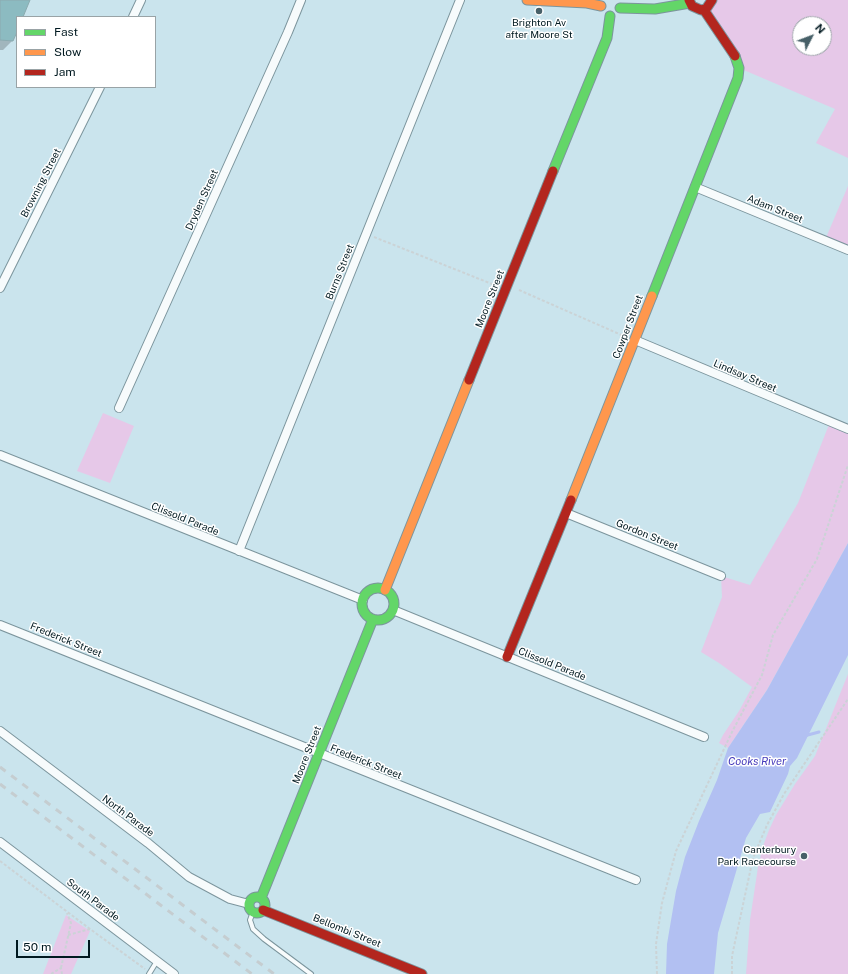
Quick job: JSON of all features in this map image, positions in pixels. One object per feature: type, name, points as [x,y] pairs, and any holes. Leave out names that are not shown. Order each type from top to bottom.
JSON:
[{"type":"street","points":[[134,16],[142,0]]},
{"type":"street","name":"Dryden Street","points":[[120,408],[285,40],[301,0]]},
{"type":"street","name":"Burns Street","points":[[239,551],[460,0]]},
{"type":"street","points":[[527,0],[603,3],[604,12],[610,16],[617,14],[619,4],[655,9],[690,2],[698,10],[704,10],[709,6],[712,0]]},
{"type":"street","name":"Cowper Street","points":[[507,656],[566,513],[731,99],[738,78],[740,68],[736,58],[704,10]]},
{"type":"street","name":"Moore Street","points":[[385,590],[607,38],[610,16]]},
{"type":"street","name":"Browning Street","points":[[0,288],[100,88]]},
{"type":"street","name":"Adam Street","points":[[695,187],[848,250]]},
{"type":"street","name":"Lindsay Street","points":[[635,340],[848,429]]},
{"type":"street","name":"Clissold Parade","points":[[0,455],[363,600]]},
{"type":"street","name":"Gordon Street","points":[[566,513],[721,576]]},
{"type":"street","points":[[374,589],[385,590],[390,593],[394,600],[393,610],[386,619],[373,620],[364,611],[363,600],[368,593],[374,589]]},
{"type":"street","name":"Clissold Parade","points":[[393,610],[704,737]]},
{"type":"street","name":"Moore Street","points":[[261,898],[373,620]]},
{"type":"street","name":"Frederick Street","points":[[0,625],[636,880]]},
{"type":"street","name":"North Parade","points":[[0,731],[148,843],[189,877],[230,899],[251,908]]},
{"type":"street","name":"South Parade","points":[[0,842],[174,974]]},
{"type":"street","points":[[254,898],[261,898],[265,905],[263,910],[258,913],[251,908],[250,901],[254,898]]},
{"type":"street","name":"Bellombi Street","points":[[263,910],[422,974]]},
{"type":"lane","points":[[251,908],[250,920],[253,929],[311,974]]},
{"type":"lane","points":[[149,973],[157,961]]},
{"type":"path","points":[[366,233],[492,284]]},
{"type":"path","points":[[519,290],[635,340]]},
{"type":"path","points":[[657,974],[656,944],[662,903],[676,851],[732,732],[762,675],[772,635],[817,559],[848,465]]},
{"type":"path","points":[[732,974],[732,956],[753,858],[767,825],[784,794],[848,699]]},
{"type":"path","points":[[0,861],[149,973]]},
{"type":"path","points":[[62,974],[61,968],[71,923],[66,912]]},
{"type":"path","points":[[68,936],[90,929]]},
{"type":"path","points":[[51,974],[61,968]]},
{"type":"shaded area","points":[[712,0],[848,0],[848,158],[816,143],[835,109],[739,68],[706,9]]},
{"type":"shaded area","points":[[848,186],[848,250],[825,240]]},
{"type":"shaded area","points":[[103,413],[134,426],[110,483],[77,471]]},
{"type":"shaded area","points":[[830,422],[848,429],[848,543],[767,690],[728,748],[719,743],[752,687],[701,652],[722,597],[721,576],[750,585],[798,503]]},
{"type":"shaded area","name":"Canterbury Park Racecourse","points":[[848,674],[848,974],[746,974],[750,920],[758,867],[763,846],[776,815],[795,784],[815,756]]},
{"type":"shaded area","points":[[66,915],[90,931],[71,974],[43,974]]},
{"type":"water","name":"Cooks River","points":[[848,543],[848,655],[797,758],[790,766],[788,774],[770,812],[760,814],[746,838],[718,933],[714,974],[666,974],[667,944],[676,891],[685,857],[717,780],[728,748],[767,690]]},
{"type":"building","points":[[0,0],[30,0],[23,16],[16,16],[16,34],[13,41],[0,40]]},
{"type":"waterway","points":[[804,736],[819,732]]},
{"type":"railway","points":[[0,767],[274,974]]},
{"type":"railway","points":[[0,784],[252,974]]},
{"type":"traffic: fast","points":[[620,8],[655,9],[690,3]]},
{"type":"traffic: fast","points":[[553,171],[607,38],[610,16]]},
{"type":"traffic: fast","points":[[652,296],[738,78],[739,68],[735,56]]},
{"type":"traffic: fast","points":[[375,588],[381,588],[391,595],[394,604],[393,610],[387,617],[381,620],[375,620],[365,613],[362,607],[362,601],[369,591],[375,588]]},
{"type":"traffic: fast","points":[[261,898],[373,619]]},
{"type":"traffic: fast","points":[[257,897],[264,902],[265,905],[260,912],[257,913],[250,908],[249,905],[254,898],[257,897]]},
{"type":"traffic: slow","points":[[527,0],[587,3],[601,6]]},
{"type":"traffic: slow","points":[[571,500],[652,296]]},
{"type":"traffic: slow","points":[[385,590],[469,380]]},
{"type":"traffic: jam","points":[[689,0],[692,6],[701,10],[706,9],[712,0]]},
{"type":"traffic: jam","points":[[704,10],[735,56]]},
{"type":"traffic: jam","points":[[469,380],[553,171]]},
{"type":"traffic: jam","points":[[507,657],[571,500]]},
{"type":"traffic: jam","points":[[263,910],[422,974]]},
{"type":"place","name":"Brighton Av after Moore St","points":[[539,11]]},
{"type":"place","name":"Canterbury Park Racecourse","points":[[804,856]]}]
